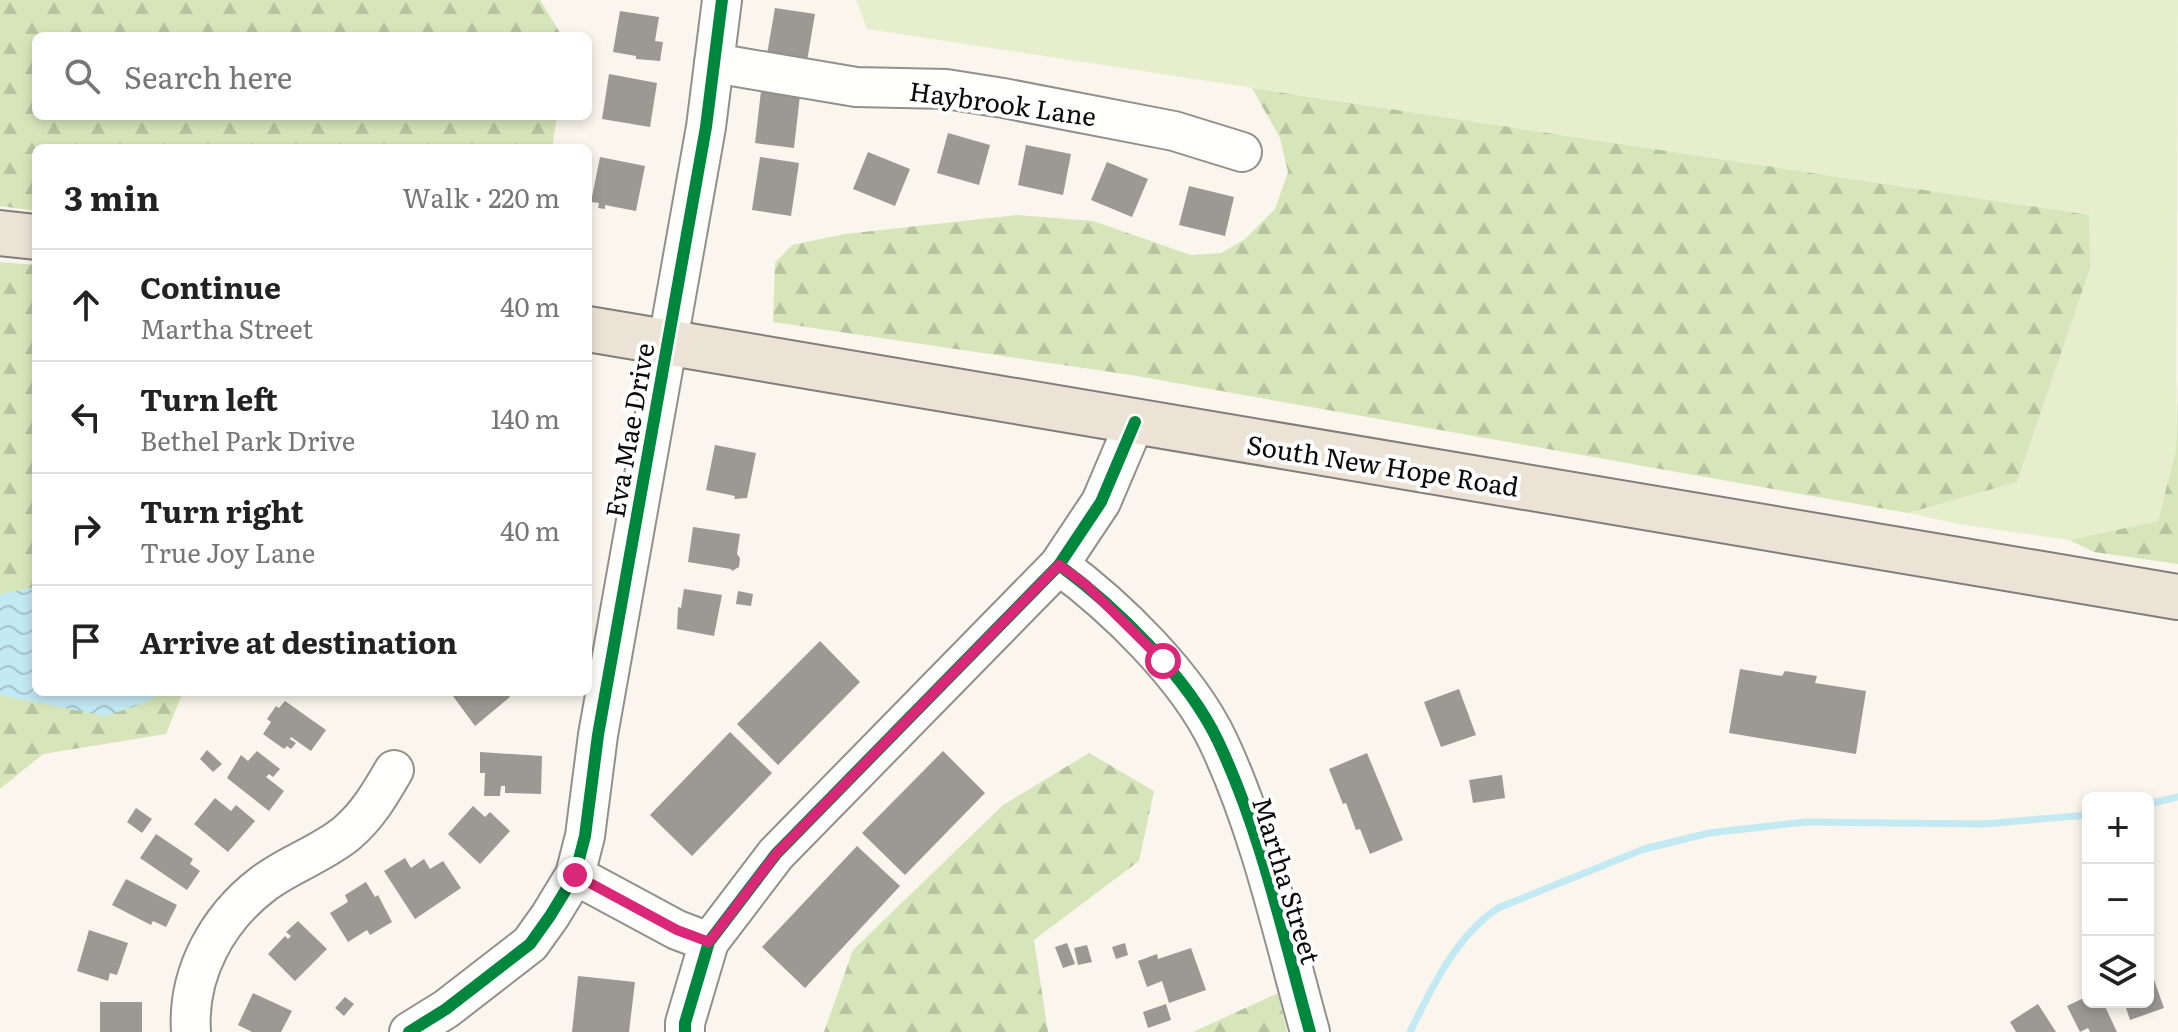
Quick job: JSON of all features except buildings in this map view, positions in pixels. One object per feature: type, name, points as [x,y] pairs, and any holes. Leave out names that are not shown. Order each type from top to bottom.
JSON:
[{"type":"main road","points":[[0,233],[32,237]]},
{"type":"main road","name":"South New Hope Road","points":[[592,330],[2178,597]]},
{"type":"street","name":"Eva Mae Drive","points":[[409,1032],[446,1009],[530,944],[575,875],[585,836],[598,735],[706,127],[722,0]]},
{"type":"street","name":"Haybrook Lane","points":[[714,63],[856,87],[946,89],[989,95],[1161,128],[1242,152]]},
{"type":"street","points":[[685,1032],[709,942],[776,854],[1059,565],[1101,502],[1135,422]]},
{"type":"street","name":"Martha Street","points":[[1059,565],[1086,585],[1163,661],[1186,688],[1217,739],[1247,812],[1310,1032]]},
{"type":"street","points":[[191,1032],[192,1000],[202,964],[214,937],[232,912],[263,883],[345,835],[371,810],[394,770]]},
{"type":"street","points":[[575,875],[677,930],[709,942]]},
{"type":"green space","points":[[0,0],[540,0],[560,32],[32,32],[32,120],[556,120],[553,144],[32,144],[32,210],[0,206]]},
{"type":"green space","points":[[856,0],[2178,0],[2176,450],[2158,521],[2069,540],[1958,524],[1908,513],[2017,482],[2088,215],[867,29]]},
{"type":"green space","points":[[1252,88],[2089,215],[2090,268],[2017,482],[1908,513],[1131,375],[773,322],[775,263],[792,245],[845,234],[1017,215],[1093,221],[1191,255],[1221,253],[1245,239],[1275,209],[1288,172],[1280,138]]},
{"type":"green space","points":[[0,262],[32,265],[32,696],[181,696],[166,734],[43,754],[0,789]]},
{"type":"green space","points":[[2178,376],[2178,564],[2094,552],[2069,540],[2158,521],[2176,450]]},
{"type":"green space","points":[[1089,753],[1154,791],[1139,861],[1034,940],[1048,1032],[824,1032],[853,950],[1003,805]]},
{"type":"green space","points":[[1278,993],[1287,1032],[1193,1032]]},
{"type":"water","points":[[32,588],[32,696],[157,696],[105,716],[0,695],[0,594]]},
{"type":"waterway","points":[[2154,803],[2178,797]]},
{"type":"waterway","points":[[1410,1032],[1446,964],[1470,933],[1498,908],[1644,849],[1709,833],[1805,822],[1984,824],[2082,816]]},
{"type":"cycle path","points":[[409,1032],[446,1009],[530,944],[575,875],[585,836],[598,735],[706,127],[722,0]]},
{"type":"cycle path","points":[[685,1032],[709,942],[776,854],[1059,565],[1101,502],[1135,422]]},
{"type":"cycle path","points":[[1059,565],[1104,601],[1148,644],[1205,716],[1233,776],[1259,847],[1310,1032]]},
{"type":"route","points":[[575,875],[677,930],[709,942],[776,854],[1059,565],[1086,585],[1163,661]]}]
